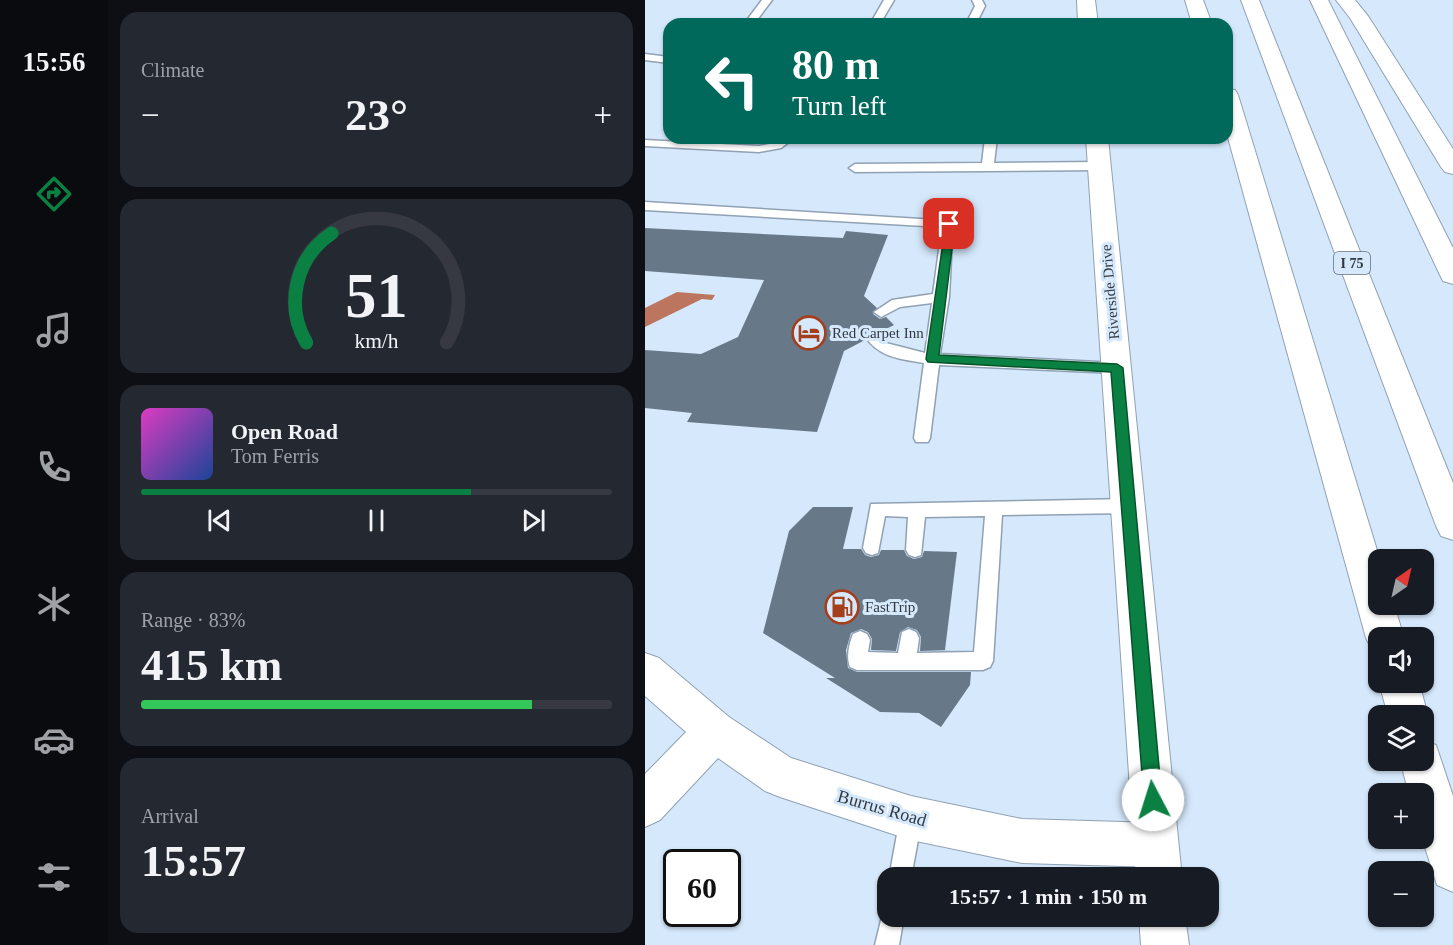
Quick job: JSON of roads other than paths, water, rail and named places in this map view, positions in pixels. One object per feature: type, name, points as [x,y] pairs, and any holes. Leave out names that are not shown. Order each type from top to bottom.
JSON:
[{"type":"main road","points":[[1086,0],[1087,18]]},
{"type":"main road","points":[[1194,0],[1200,18]]},
{"type":"main road","name":"I 75","points":[[1250,0],[1453,526]]},
{"type":"main road","points":[[1319,0],[1453,275]]},
{"type":"main road","points":[[1345,0],[1453,167]]},
{"type":"main road","points":[[1233,116],[1382,627]]},
{"type":"main road","name":"Riverside Drive","points":[[1098,152],[1158,861]]},
{"type":"main road","name":"Burrus Road","points":[[645,670],[715,731],[780,776],[911,818],[1022,841],[1158,861]]},
{"type":"main road","points":[[645,805],[715,731]]},
{"type":"main road","points":[[1424,771],[1453,869]]},
{"type":"main road","points":[[1163,927],[1165,945]]},
{"type":"lane","points":[[754,18],[767,0]]},
{"type":"lane","points":[[878,18],[889,0]]},
{"type":"lane","points":[[974,18],[980,6],[977,0]]},
{"type":"lane","points":[[645,57],[663,59]]},
{"type":"lane","points":[[645,143],[663,144]]},
{"type":"lane","points":[[664,144],[759,149],[780,144]]},
{"type":"lane","points":[[988,165],[990,144]]},
{"type":"lane","points":[[855,168],[952,161],[988,165],[1098,152]]},
{"type":"lane","points":[[645,206],[949,224],[942,297],[922,438]]},
{"type":"lane","points":[[882,312],[897,303],[942,297]]},
{"type":"lane","points":[[872,336],[881,347],[932,359],[1117,368]]},
{"type":"lane","points":[[872,549],[877,509],[994,510],[1129,506]]},
{"type":"lane","points":[[915,550],[917,510]]},
{"type":"lane","points":[[860,640],[857,661],[983,661],[994,510]]},
{"type":"lane","points":[[907,662],[909,638]]},
{"type":"lane","points":[[902,867],[911,818]]},
{"type":"lane","points":[[887,945],[890,927]]},
{"type":"place","name":"Red Carpet Inn","points":[[809,333]]},
{"type":"place","name":"FastTrip","points":[[842,607]]}]
